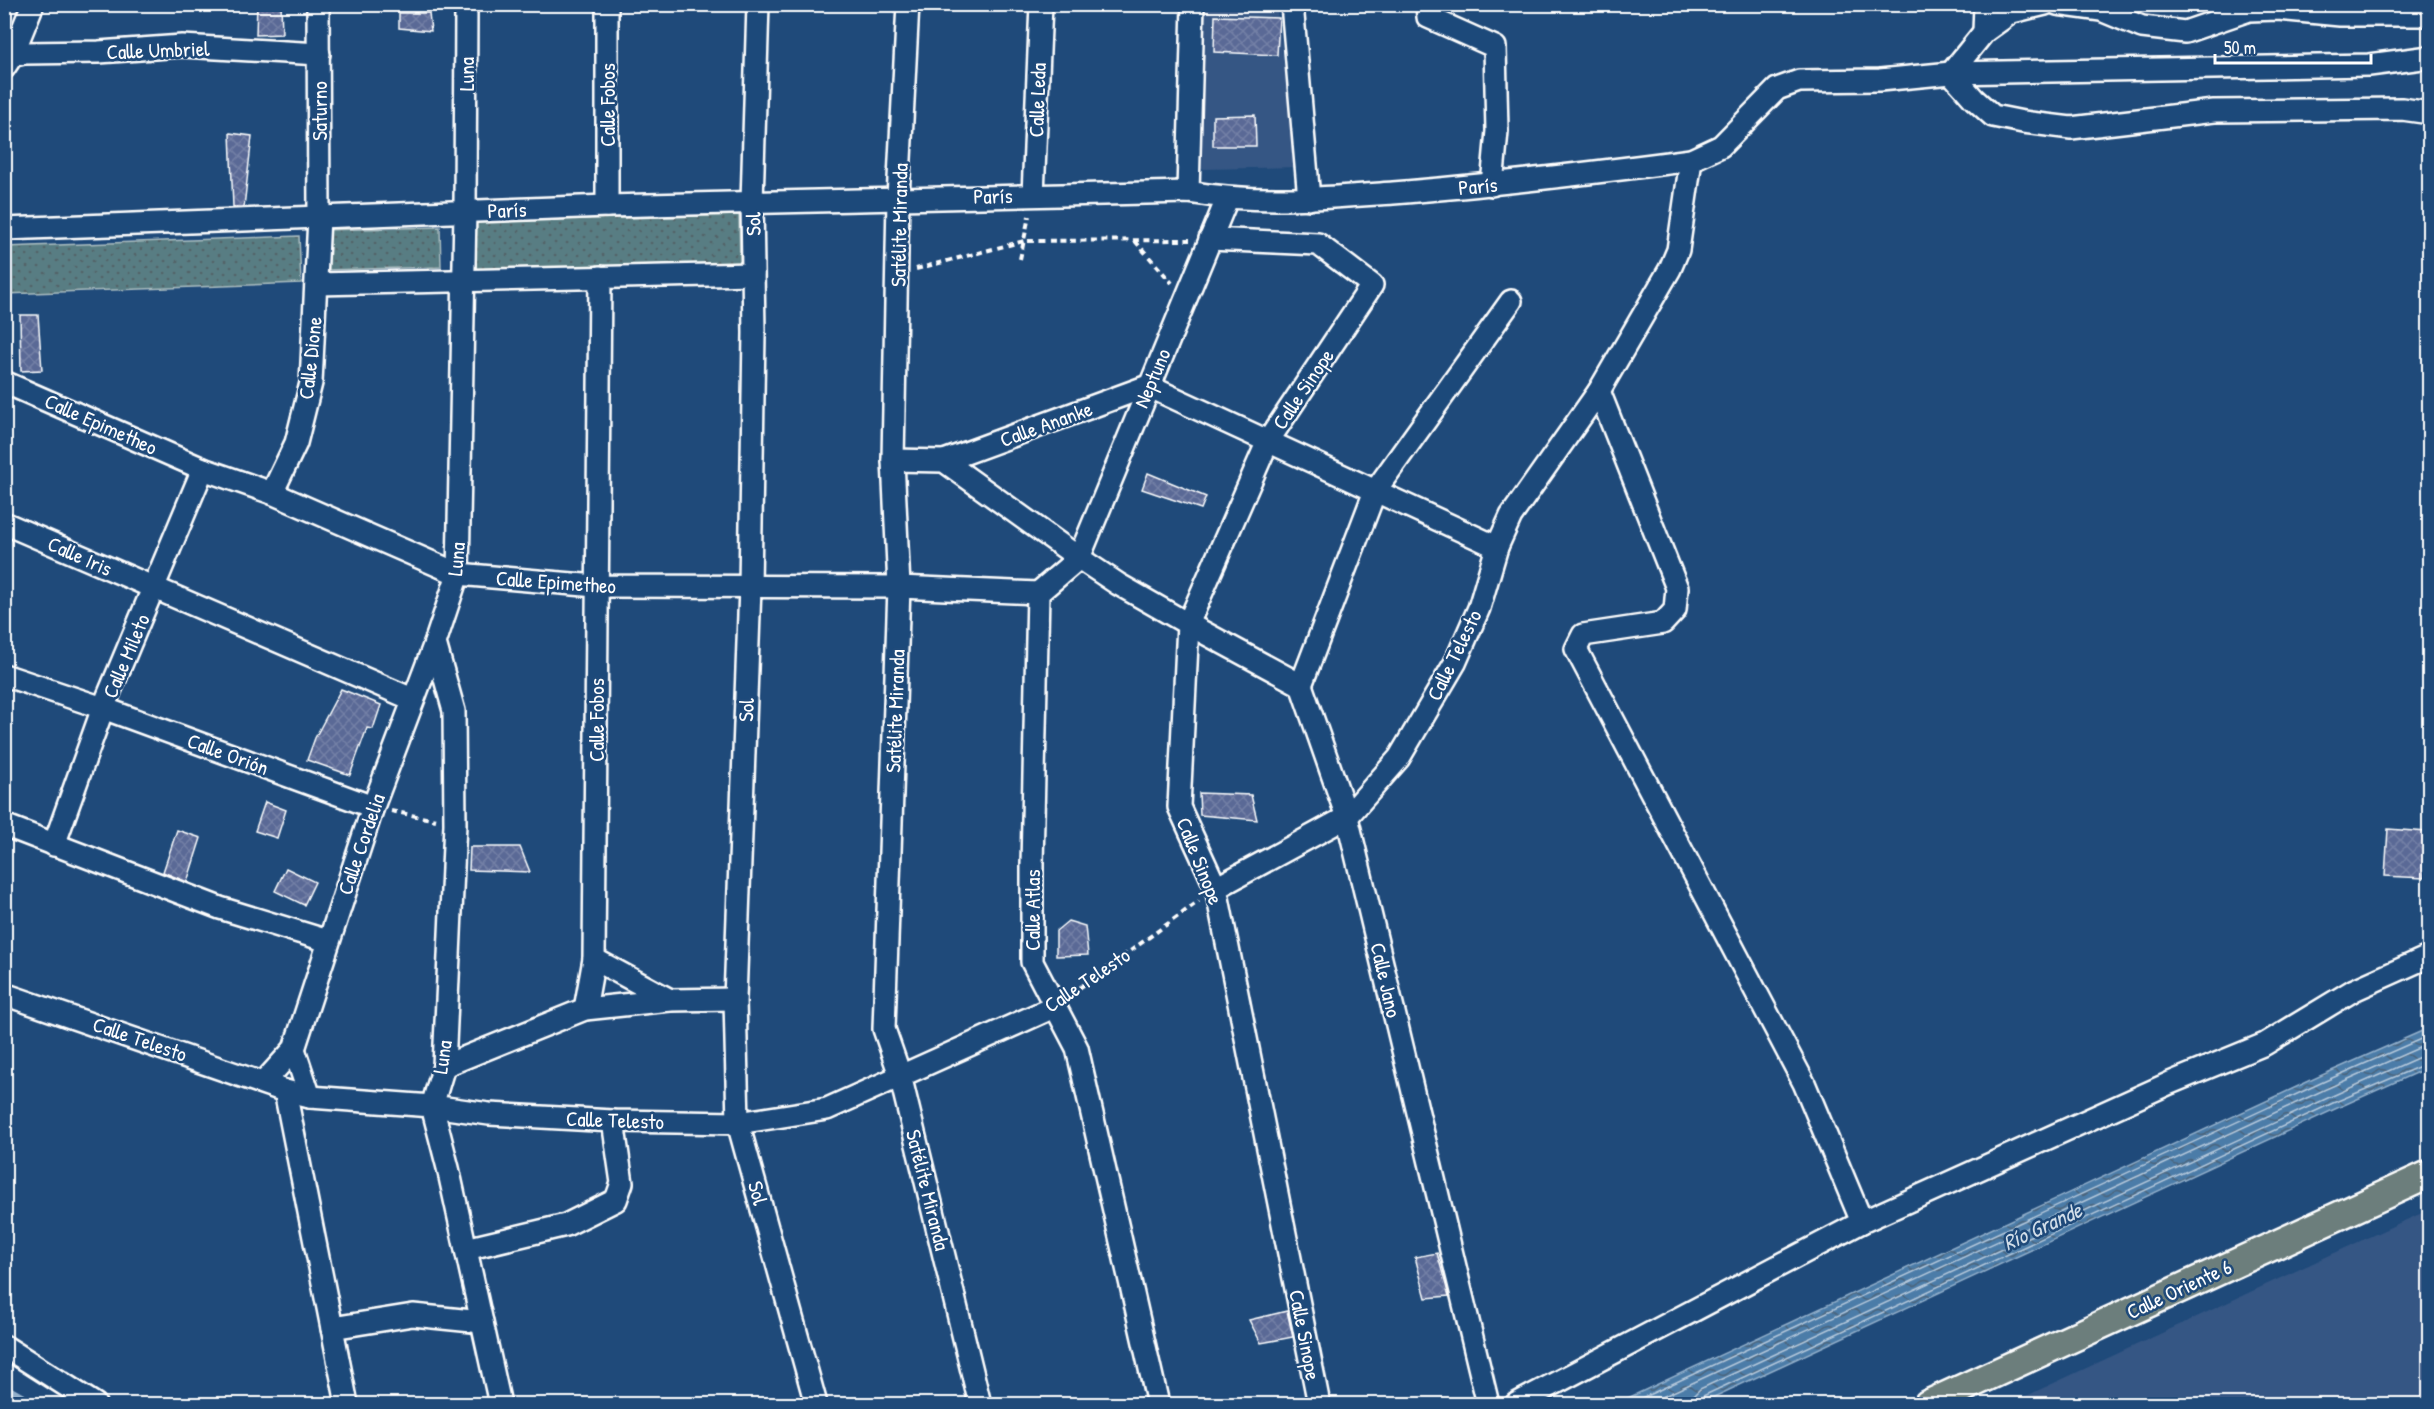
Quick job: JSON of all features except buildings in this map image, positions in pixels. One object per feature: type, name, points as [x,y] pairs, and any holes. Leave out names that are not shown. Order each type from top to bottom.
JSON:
[{"type":"main road","name":"Calle Oriente 6","points":[[1928,1404],[2430,1173]]},
{"type":"street","points":[[8,62],[33,4]]},
{"type":"street","name":"Saturno","points":[[318,4],[319,217]]},
{"type":"street","name":"Luna","points":[[432,1107],[444,1066],[455,824],[454,711],[435,643],[458,574],[465,211],[466,4]]},
{"type":"street","name":"Calle Fobos","points":[[607,4],[607,206]]},
{"type":"street","name":"Sol","points":[[758,4],[752,202],[750,587],[735,999],[738,1123],[816,1404]]},
{"type":"street","name":"Satélite Miranda","points":[[908,4],[898,198],[893,460],[899,587],[884,1029],[900,1075],[980,1404]]},
{"type":"street","name":"Calle Leda","points":[[1034,195],[1041,4]]},
{"type":"street","points":[[1188,192],[1193,4]]},
{"type":"street","points":[[1292,4],[1309,199]]},
{"type":"street","points":[[1427,4],[1428,17],[1495,47],[1497,132],[1492,185]]},
{"type":"street","points":[[1984,32],[1985,4]]},
{"type":"street","points":[[2045,4],[2012,12],[1984,32],[1950,73],[1993,116],[2023,123],[2071,128],[2214,111],[2402,109],[2430,113]]},
{"type":"street","points":[[2057,4],[2102,10],[2142,27],[2185,32],[2249,10],[2278,9],[2340,15],[2430,15]]},
{"type":"street","name":"Calle Umbriel","points":[[8,62],[24,53],[99,52],[182,46],[319,54]]},
{"type":"street","name":"París","points":[[4,229],[607,206],[898,198],[1188,192],[1227,199],[1309,199],[1492,185],[1691,160],[1721,146],[1777,89],[1799,81],[1880,80],[1950,73],[2369,65],[2430,57]]},
{"type":"street","name":"Calle Telesto","points":[[1216,888],[1347,817],[1399,758],[1455,663],[1479,608],[1497,547],[1511,516],[1599,391],[1671,270],[1678,250],[1691,160]]},
{"type":"street","name":"Neptuno","points":[[1079,558],[1227,199]]},
{"type":"street","name":"Calle Dione","points":[[272,493],[296,443],[311,383],[319,217]]},
{"type":"street","name":"Calle Sinope","points":[[1210,239],[1318,244],[1372,285],[1268,441],[1188,624],[1179,807],[1216,888],[1319,1404]]},
{"type":"street","points":[[317,284],[753,274]]},
{"type":"street","name":"Calle Fobos","points":[[585,1009],[594,959],[600,277]]},
{"type":"street","points":[[893,460],[944,461],[1079,558],[1188,624],[1301,685],[1375,491],[1511,301]]},
{"type":"street","name":"Calle Epimetheo","points":[[4,382],[203,469],[272,493],[458,574],[596,586],[899,587],[1038,593]]},
{"type":"street","points":[[1148,386],[1497,547]]},
{"type":"street","name":"Calle Ananke","points":[[944,461],[1148,386]]},
{"type":"street","points":[[1599,391],[1677,588],[1675,610],[1663,623],[1583,635],[1576,649],[1804,1083],[1862,1222]]},
{"type":"street","name":"Calle Mileto","points":[[54,845],[103,708],[155,589],[203,469]]},
{"type":"street","name":"Calle Iris","points":[[4,523],[412,699]]},
{"type":"street","points":[[1038,593],[1079,558]]},
{"type":"street","name":"Calle Atlas","points":[[1038,593],[1032,962],[1077,1048],[1158,1404]]},
{"type":"street","name":"Calle Cordelia","points":[[264,1082],[294,1049],[373,807],[435,643]]},
{"type":"street","name":"Calle Orión","points":[[4,675],[103,708],[373,807]]},
{"type":"street","name":"Calle Jano","points":[[1301,685],[1347,817],[1488,1404]]},
{"type":"street","points":[[4,825],[220,908],[328,941]]},
{"type":"street","points":[[1516,1404],[1862,1222],[2170,1083],[2265,1044],[2354,990],[2430,956]]},
{"type":"street","points":[[594,959],[670,1000]]},
{"type":"street","name":"Calle Telesto","points":[[4,994],[310,1097],[489,1114],[613,1121],[738,1123],[827,1108],[1054,1006]]},
{"type":"street","points":[[444,1066],[585,1009],[670,1000],[735,999]]},
{"type":"street","points":[[294,1049],[310,1097]]},
{"type":"street","points":[[285,1090],[347,1404]]},
{"type":"street","points":[[432,1107],[448,1168],[500,1404]]},
{"type":"street","points":[[466,1249],[566,1225],[616,1200],[622,1183],[613,1121]]},
{"type":"street","points":[[332,1328],[413,1315],[482,1322]]},
{"type":"street","points":[[4,1346],[95,1404]]},
{"type":"path","points":[[1020,260],[1034,195]]},
{"type":"path","points":[[898,274],[1024,241],[1210,239]]},
{"type":"path","points":[[1134,241],[1186,298]]},
{"type":"path","points":[[373,807],[455,824]]},
{"type":"path","name":"Calle Telesto","points":[[1054,1006],[1216,888]]},
{"type":"shaded area","points":[[1205,5],[1276,5],[1298,167],[1201,169]]},
{"type":"shaded area","points":[[2429,1210],[2429,1404],[2009,1404],[2397,1224]]},
{"type":"green space","points":[[739,215],[740,266],[472,272],[471,222]]},
{"type":"green space","points":[[440,227],[441,267],[324,270],[323,230]]},
{"type":"green space","points":[[299,236],[301,283],[5,294],[5,247]]},
{"type":"water","name":"Río Grande","points":[[2429,1028],[2429,1067],[1699,1404],[1615,1404],[2320,1076]]},
{"type":"waterway","points":[[4,1386],[36,1404]]}]
